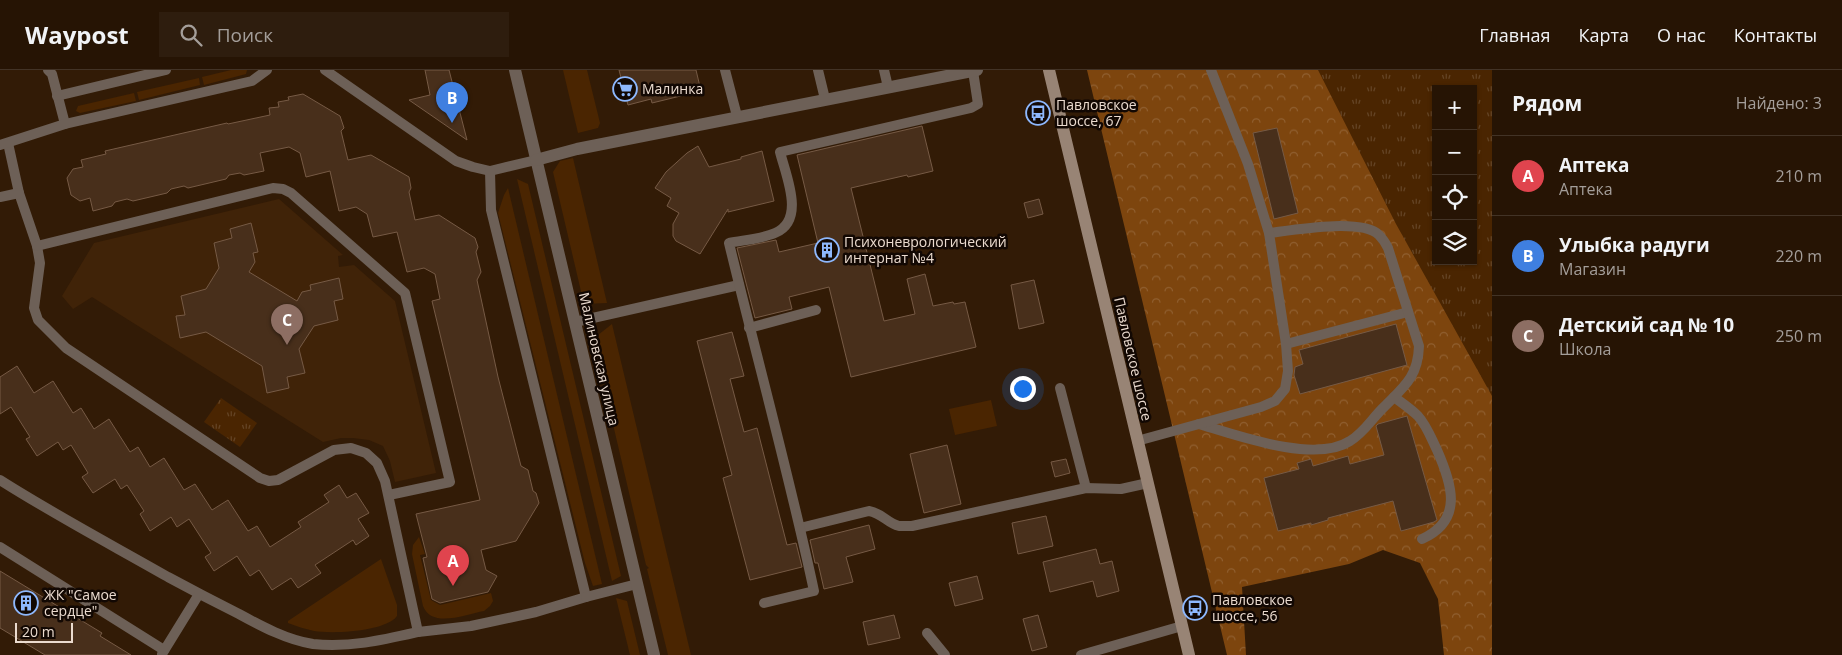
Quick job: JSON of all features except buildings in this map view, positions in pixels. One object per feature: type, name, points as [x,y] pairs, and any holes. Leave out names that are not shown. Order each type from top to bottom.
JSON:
[{"type":"main road","name":"Павловское шоссе","points":[[1048,70],[1189,655]]},
{"type":"street","name":"Малиновская улица","points":[[515,70],[654,655]]},
{"type":"street","points":[[536,160],[577,149],[737,116],[975,70]]},
{"type":"lane","points":[[48,70],[52,74],[65,124]]},
{"type":"lane","points":[[58,96],[166,70]]},
{"type":"lane","points":[[267,70],[252,81],[65,124],[4,144],[37,246],[40,263],[34,308],[38,320],[66,348],[260,478],[269,481],[278,480],[334,450],[351,448],[366,452],[378,463],[389,495],[418,632]]},
{"type":"lane","points":[[325,70],[456,161],[490,171],[536,160]]},
{"type":"lane","points":[[725,70],[737,116]]},
{"type":"lane","points":[[818,70],[826,99]]},
{"type":"lane","points":[[884,70],[888,87]]},
{"type":"lane","points":[[764,603],[814,591],[730,244],[775,233],[786,225],[791,215],[792,200],[780,152],[971,108],[978,104],[975,70]]},
{"type":"lane","points":[[1137,440],[1261,407],[1275,401],[1284,389],[1288,371],[1286,344],[1268,233],[1248,164],[1211,70]]},
{"type":"lane","points":[[490,171],[491,210],[586,597]]},
{"type":"lane","points":[[37,246],[274,188],[283,188],[291,193],[405,293],[450,482],[389,495]]},
{"type":"lane","points":[[0,197],[19,193]]},
{"type":"lane","points":[[1199,424],[1283,448],[1307,450],[1328,448],[1348,443],[1364,432],[1375,415],[1413,375],[1418,361],[1419,346],[1388,248],[1379,234],[1362,228],[1343,226],[1268,233]]},
{"type":"lane","points":[[575,322],[739,285]]},
{"type":"lane","points":[[749,328],[816,310]]},
{"type":"lane","points":[[1286,344],[1408,312]]},
{"type":"lane","points":[[1060,388],[1086,488]]},
{"type":"lane","points":[[1394,397],[1417,415],[1425,425],[1446,471],[1451,491],[1450,508],[1444,523],[1434,533],[1422,539]]},
{"type":"lane","points":[[0,480],[29,499],[199,594],[259,625],[311,644],[342,645],[373,642],[418,632],[471,626],[536,612],[637,584]]},
{"type":"lane","points":[[800,528],[869,511],[879,513],[888,521],[898,526],[912,526],[1086,488],[1121,489],[1148,483]]},
{"type":"lane","points":[[0,547],[163,652],[199,594]]},
{"type":"lane","points":[[1081,655],[1182,626]]},
{"type":"lane","points":[[927,633],[945,655]]},
{"type":"shaded area","points":[[279,199],[343,255],[338,256],[339,267],[354,265],[395,301],[436,473],[395,482],[390,461],[383,446],[369,440],[353,438],[341,438],[323,442],[92,297],[73,309],[62,296],[94,243]]},
{"type":"green space","points":[[231,70],[247,70],[246,74],[204,85],[202,77]]},
{"type":"green space","points":[[563,70],[587,70],[600,123],[598,128],[578,133]]},
{"type":"green space","points":[[1087,70],[1408,70],[1432,234],[1432,265],[1477,265],[1477,249],[1492,202],[1492,655],[1444,655],[1438,599],[1420,563],[1383,550],[1349,564],[1242,587],[1246,655],[1227,655]]},
{"type":"green space","points":[[1318,70],[1492,70],[1492,396],[1396,224]]},
{"type":"green space","points":[[199,78],[200,85],[139,100],[137,92]]},
{"type":"green space","points":[[134,93],[136,101],[80,113],[76,111],[78,106]]},
{"type":"green space","points":[[573,158],[607,303],[584,304],[553,172],[560,161]]},
{"type":"green space","points":[[517,179],[528,184],[621,576],[612,581]]},
{"type":"green space","points":[[508,188],[602,584],[593,586],[585,563],[498,213]]},
{"type":"green space","points":[[612,324],[691,655],[668,655],[647,569],[649,568],[646,565],[593,339]]},
{"type":"green space","points":[[221,398],[257,423],[240,447],[204,422]]},
{"type":"green space","points":[[991,400],[997,426],[955,435],[949,409]]},
{"type":"green space","points":[[419,537],[425,554],[420,555],[431,600],[440,605],[491,593],[493,601],[490,606],[484,611],[450,618],[434,617],[427,613],[423,606],[412,554],[413,545]]},
{"type":"green space","points":[[381,559],[397,605],[397,616],[391,621],[370,629],[333,632],[314,631],[288,623],[288,621]]},
{"type":"green space","points":[[616,598],[627,601],[640,655],[630,655]]},
{"type":"place","name":"Малинка","points":[[625,89]]},
{"type":"place","name":"Павловское шоссе, 67","points":[[1038,113]]},
{"type":"place","name":"Улыбка радуги","points":[[452,123]]},
{"type":"place","name":"Психоневрологический интернат №4","points":[[827,250]]},
{"type":"place","name":"Детский сад № 10","points":[[287,345]]},
{"type":"place","name":"Аптека","points":[[453,586]]},
{"type":"place","name":"ЖК \"Самое сердце\"","points":[[26,603]]},
{"type":"place","name":"Павловское шоссе, 56","points":[[1195,608]]}]
